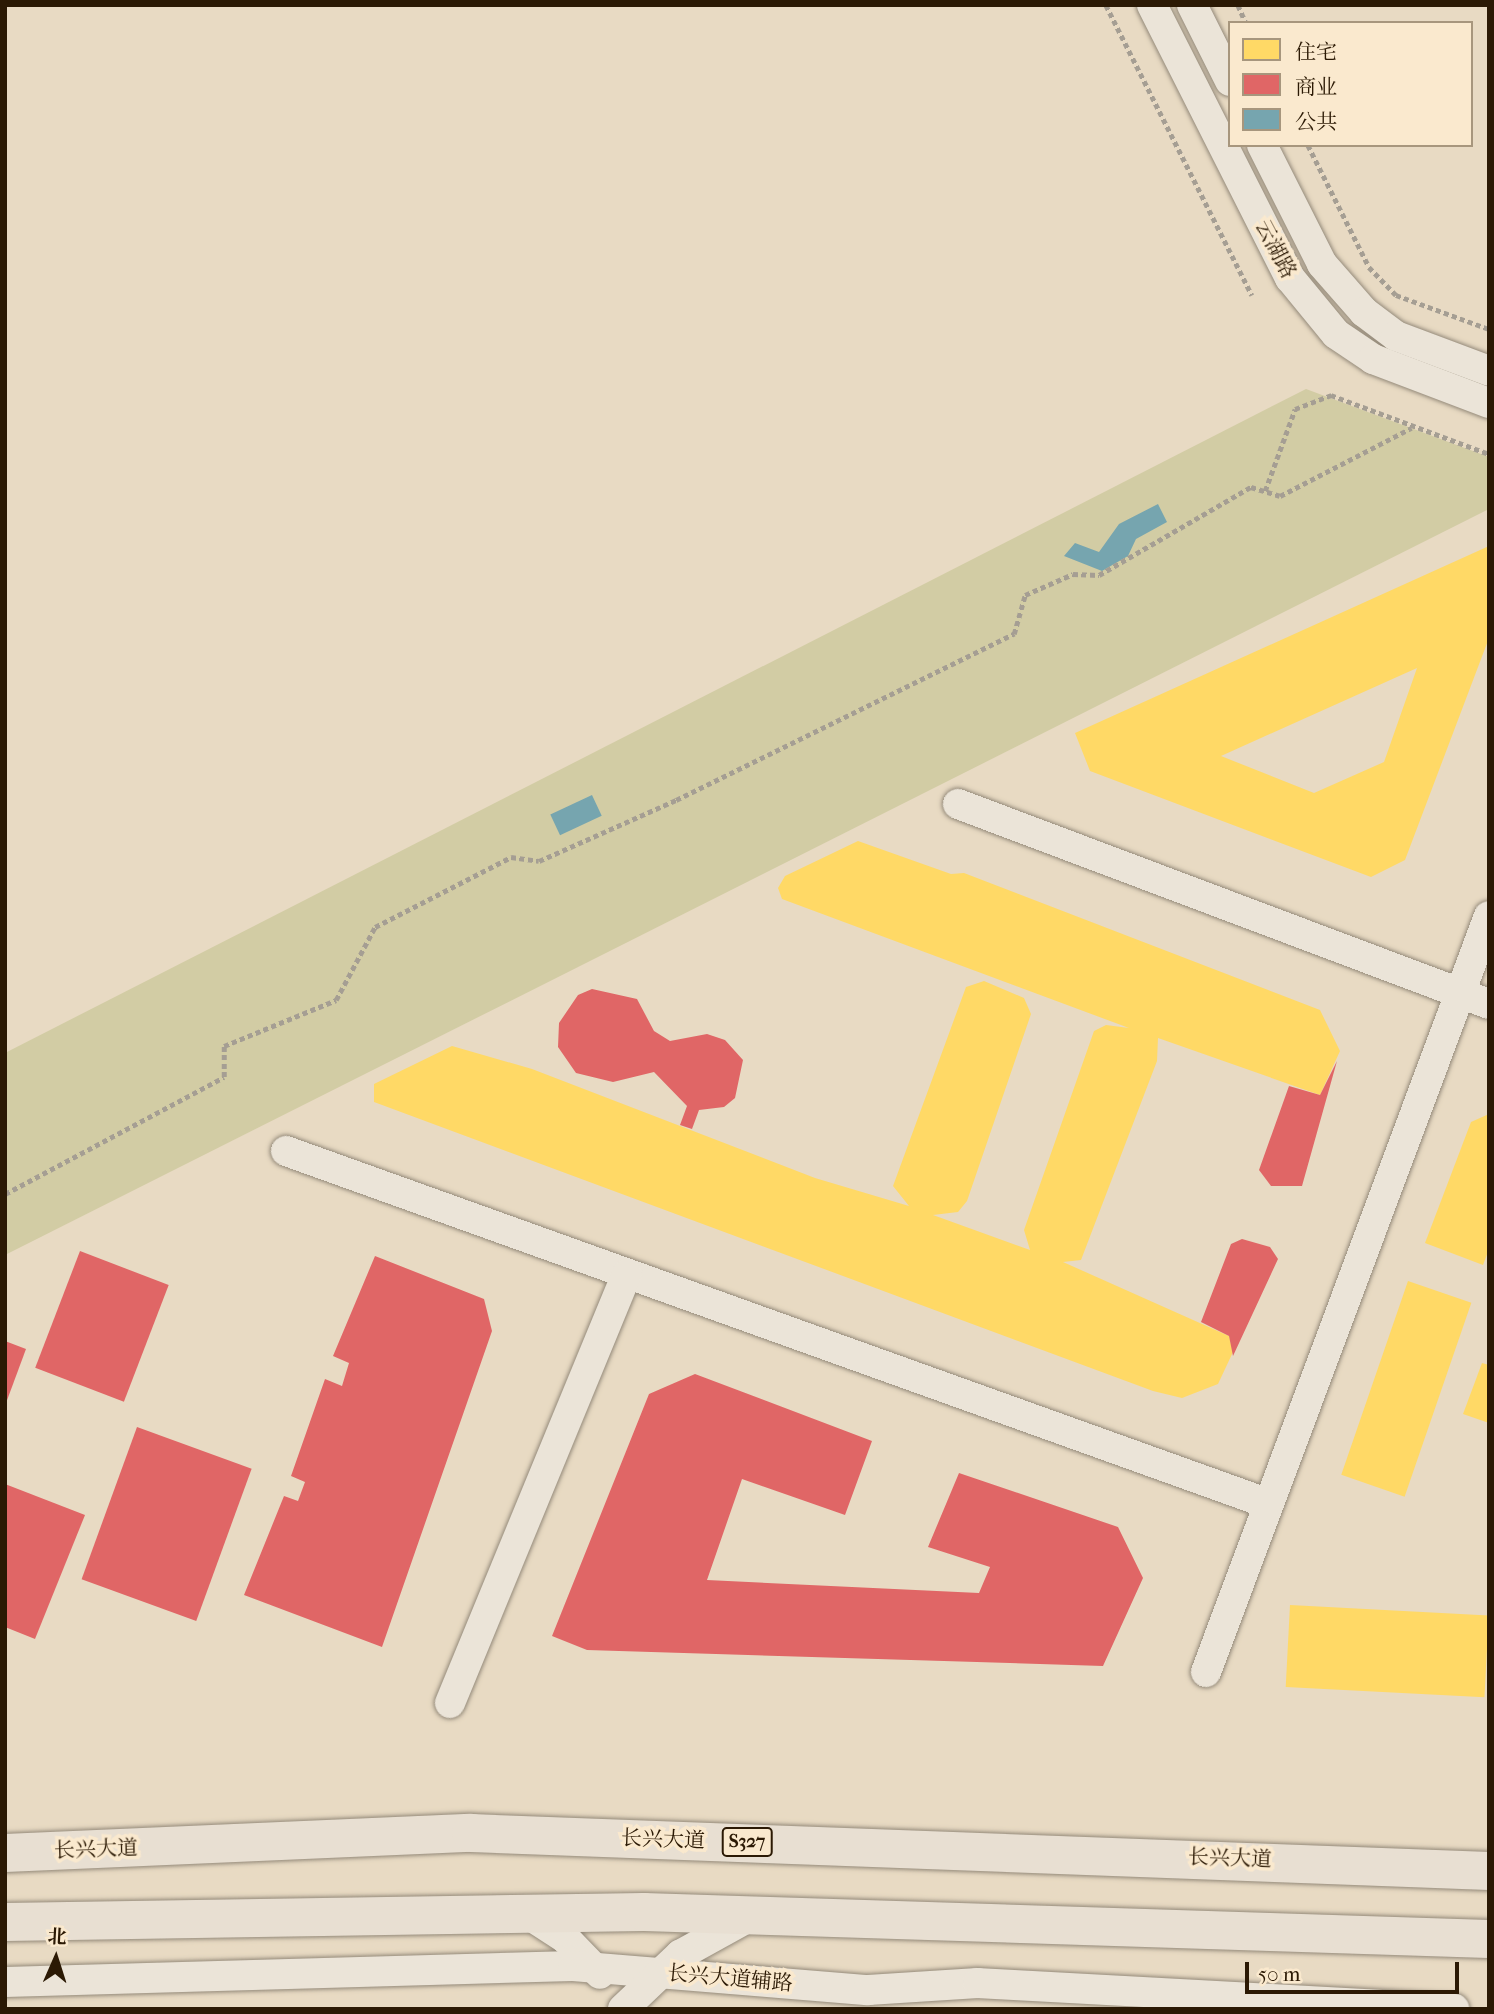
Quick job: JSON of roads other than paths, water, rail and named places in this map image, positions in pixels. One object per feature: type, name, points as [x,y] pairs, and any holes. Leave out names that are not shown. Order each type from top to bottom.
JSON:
[{"type":"main road","name":"长兴大道","points":[[5,1853],[471,1833],[1489,1871]]},
{"type":"main road","points":[[5,1922],[522,1911],[754,1915],[1489,1939]]},
{"type":"street","name":"云湖路","points":[[1152,5],[1290,278],[1336,334],[1373,359],[1489,403]]},
{"type":"street","points":[[1192,5],[1228,77]]},
{"type":"street","name":"云湖路","points":[[1263,147],[1322,264],[1364,312],[1396,336],[1489,371]]},
{"type":"street","points":[[958,804],[1489,1004]]},
{"type":"street","points":[[1206,1672],[1489,916]]},
{"type":"street","points":[[286,1151],[1269,1504]]},
{"type":"street","points":[[450,1703],[627,1274]]},
{"type":"street","points":[[522,1911],[595,1967],[623,2007],[659,1972],[708,1935],[754,1915]]},
{"type":"street","name":"长兴大道辅路","points":[[5,1982],[595,1967],[868,1990],[978,1983],[1454,2009]]}]
